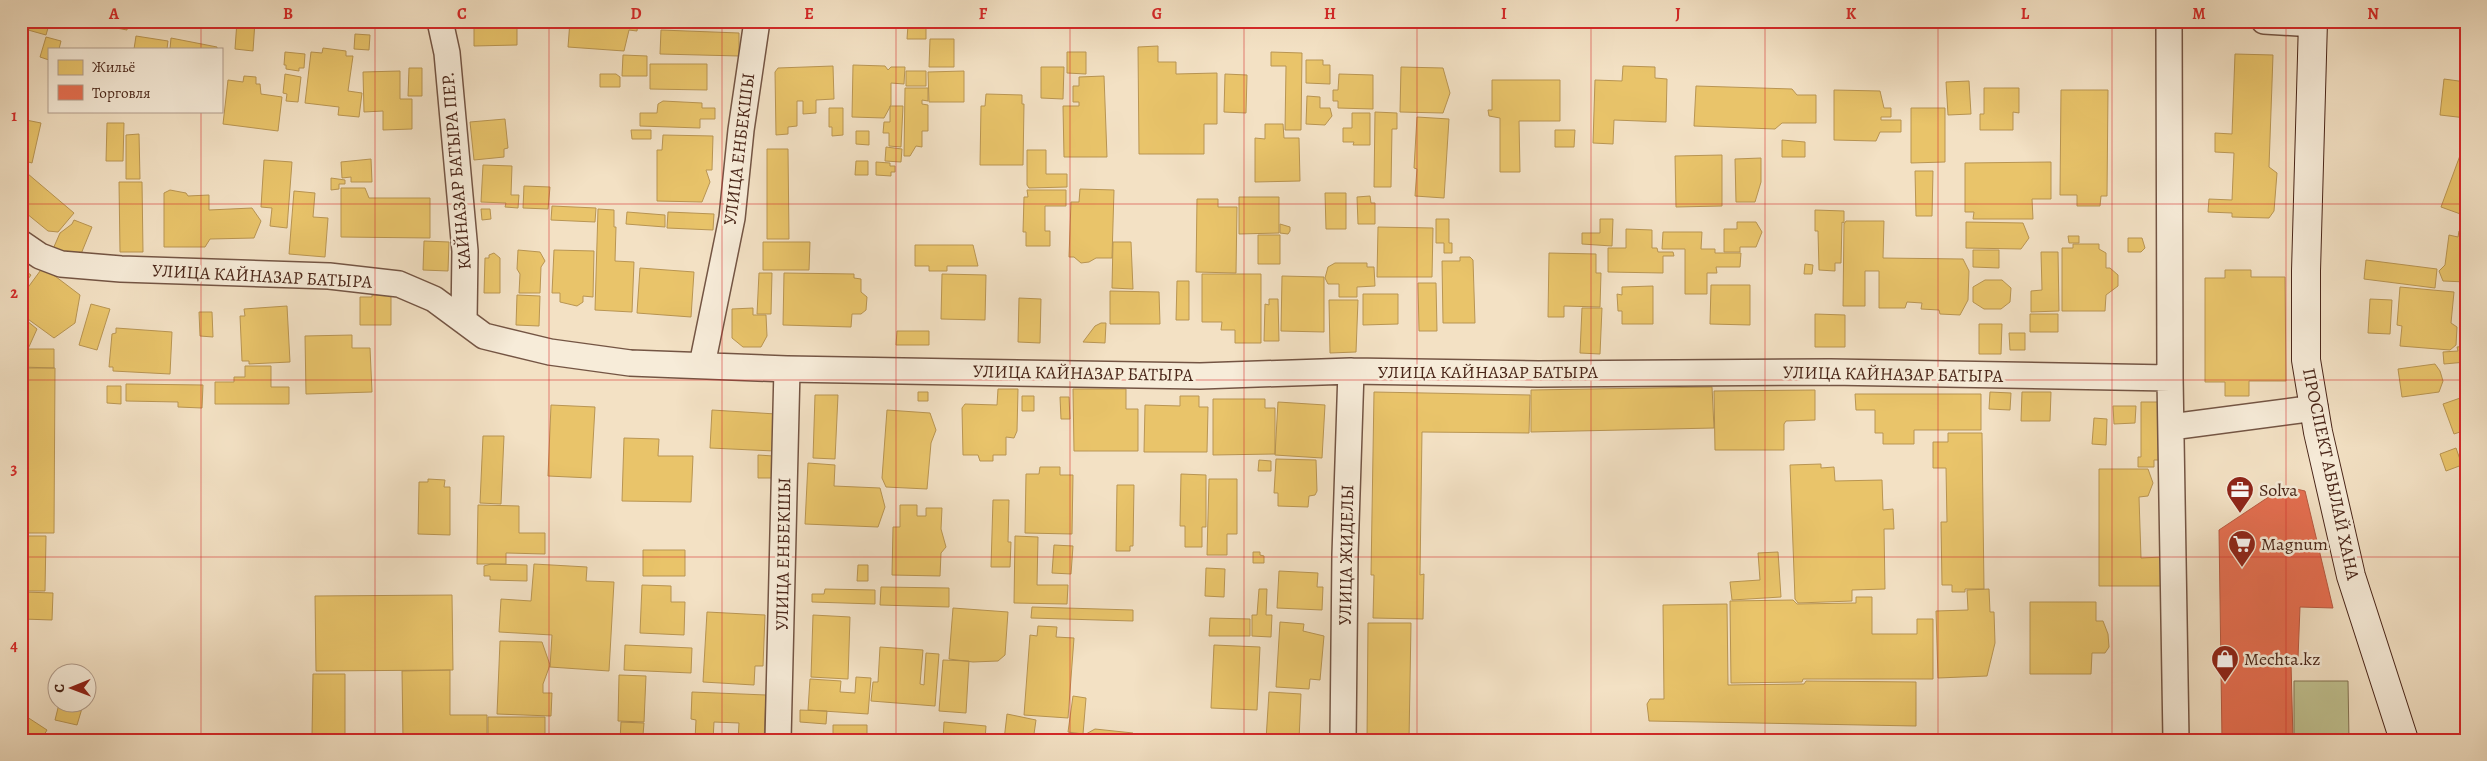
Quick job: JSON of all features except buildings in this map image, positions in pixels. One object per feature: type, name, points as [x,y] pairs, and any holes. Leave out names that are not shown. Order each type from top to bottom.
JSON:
[{"type":"main road","name":"ПРОСПЕКТ АБЫЛАЙ ХАНА","points":[[2313,23],[2306,271],[2306,360],[2318,432],[2351,576],[2404,740]]},
{"type":"street","name":"КАЙНАЗАР БАТЫРА ПЕР.","points":[[440,21],[446,53],[465,251],[464,320]]},
{"type":"street","name":"УЛИЦА ЕНБЕКШЫ","points":[[702,365],[732,218],[741,130],[757,21]]},
{"type":"street","points":[[2169,21],[2170,427],[2176,740]]},
{"type":"street","points":[[2264,21],[2313,23]]},
{"type":"street","name":"УЛИЦА КАЙНАЗАР БАТЫРА","points":[[21,243],[40,256],[61,264],[120,269],[329,276],[399,284],[434,299],[484,336],[550,352],[630,364],[787,369],[1200,376],[1351,371],[1538,374],[1830,372],[2170,378]]},
{"type":"street","name":"УЛИЦА ЕНБЕКШЫ","points":[[778,740],[787,369]]},
{"type":"street","name":"УЛИЦА ЖИДЕЛЫ","points":[[1344,740],[1345,555],[1351,371]]},
{"type":"street","points":[[2170,427],[2315,408]]},
{"type":"green space","points":[[2294,681],[2348,681],[2349,740],[2294,740]]},
{"type":"place","name":"Solva","points":[[2240,514]]},
{"type":"place","name":"Magnum","points":[[2242,568]]},
{"type":"place","name":"Mechta.kz","points":[[2225,683]]}]
